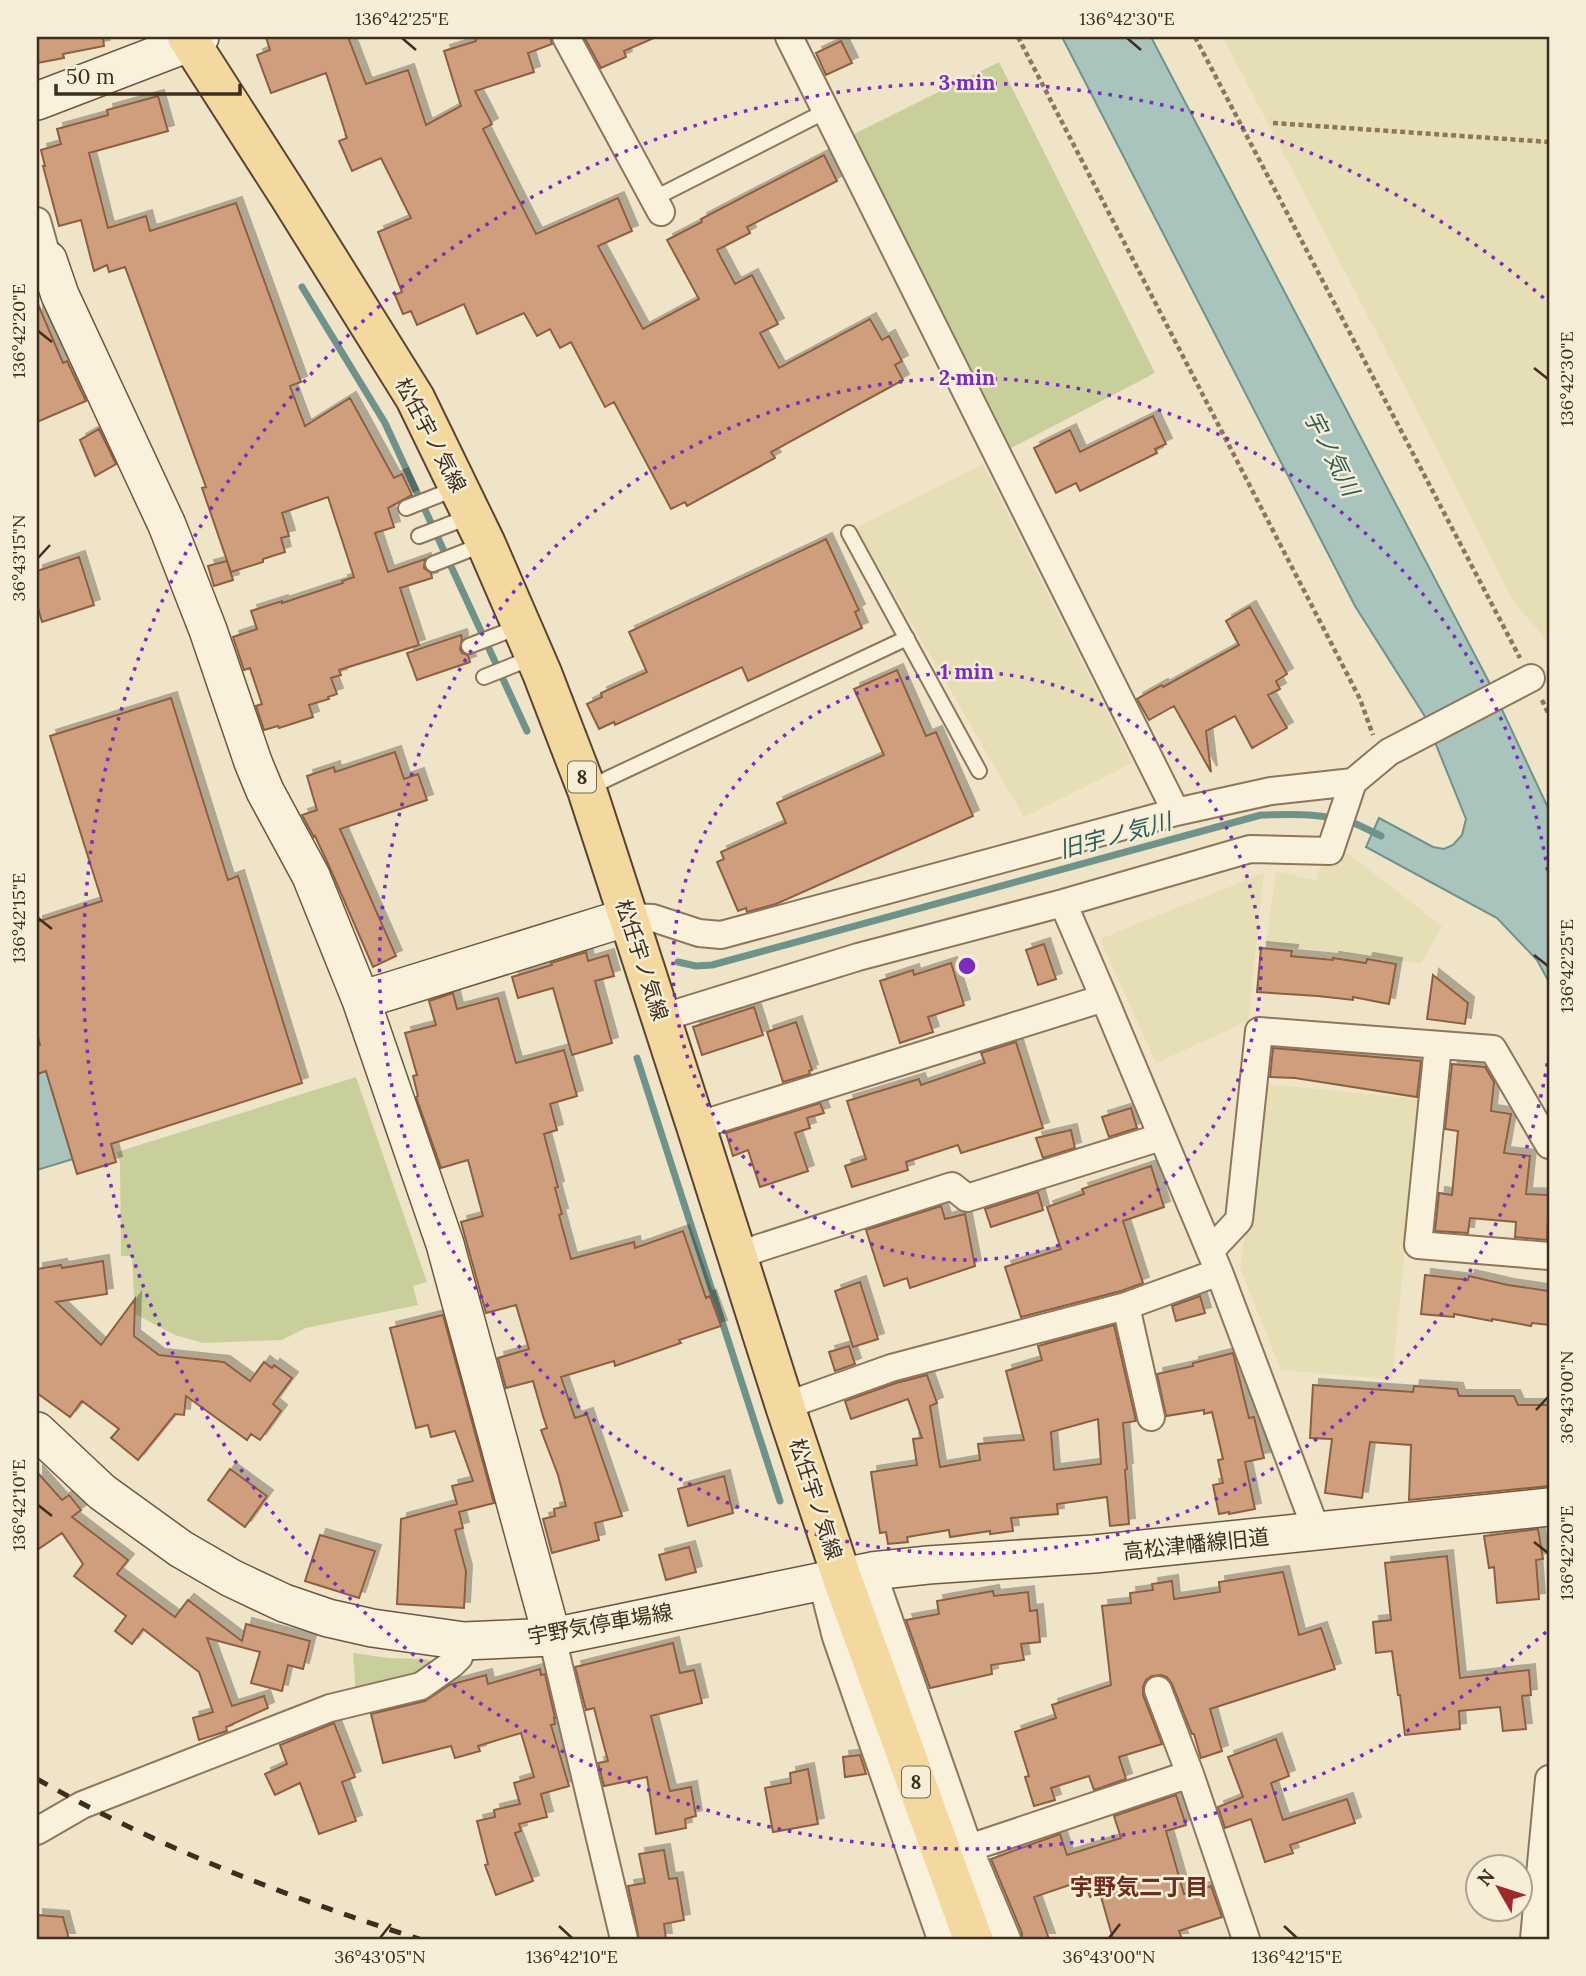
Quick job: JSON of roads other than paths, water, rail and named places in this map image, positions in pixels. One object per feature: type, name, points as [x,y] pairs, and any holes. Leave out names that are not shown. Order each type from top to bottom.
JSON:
[{"type":"main road","name":"松任宇ノ気線","points":[[193,39],[408,387],[457,521],[514,647],[587,790],[785,1406],[846,1577],[860,1625],[973,1939]]},
{"type":"street","points":[[566,37],[657,205]]},
{"type":"street","points":[[789,37],[1176,812]]},
{"type":"street","points":[[37,101],[193,39]]},
{"type":"street","points":[[37,221],[42,262],[167,525],[208,630],[253,762],[265,791],[311,876],[361,1000],[445,1244],[552,1637],[624,1939]]},
{"type":"street","points":[[661,1018],[858,957],[1063,903],[1250,849],[1330,851],[1350,793],[1385,755],[1527,680]]},
{"type":"street","points":[[361,1000],[628,918],[653,918],[699,933],[721,935],[1176,812],[1271,791],[1350,793]]},
{"type":"street","points":[[1063,903],[1214,1262],[1317,1532]]},
{"type":"street","points":[[696,1126],[1104,998]]},
{"type":"street","points":[[785,1406],[891,1368],[1126,1306],[1214,1262],[1239,1220],[1259,1031],[1493,1049],[1549,1145]]},
{"type":"street","points":[[1438,1045],[1418,1245],[1549,1256]]},
{"type":"street","points":[[738,1257],[953,1186],[967,1198],[1161,1137]]},
{"type":"street","points":[[1126,1306],[1151,1417]]},
{"type":"street","name":"宇野気停車場線","points":[[37,1431],[102,1492],[181,1549],[231,1578],[284,1603],[328,1618],[372,1628],[464,1641],[552,1637],[846,1577]]},
{"type":"street","name":"高松津幡線旧道","points":[[846,1577],[928,1564],[1094,1555],[1549,1507]]},
{"type":"street","points":[[846,1577],[969,1848],[1007,1939]]},
{"type":"street","points":[[846,1577],[836,1637],[941,1939]]},
{"type":"street","points":[[37,1831],[82,1805],[330,1708],[421,1686],[459,1657],[464,1641]]},
{"type":"street","points":[[1158,1690],[1190,1774],[1246,1939]]},
{"type":"street","points":[[969,1848],[1190,1774]]},
{"type":"street","points":[[1536,1939],[1549,1779]]},
{"type":"lane","points":[[657,205],[826,111]]},
{"type":"lane","points":[[410,506],[457,521]]},
{"type":"lane","points":[[424,534],[457,521]]},
{"type":"lane","points":[[438,563],[457,521]]},
{"type":"lane","points":[[849,534],[979,771]]},
{"type":"lane","points":[[587,790],[907,638]]},
{"type":"lane","points":[[473,645],[514,647]]},
{"type":"lane","points":[[488,676],[514,647]]},
{"type":"water","name":"宇ノ気川","points":[[1062,37],[1151,37],[1489,682],[1549,810],[1549,982],[1537,960],[1497,918],[1366,847],[1379,818],[1433,847],[1444,849],[1453,845],[1462,835],[1466,819],[1424,715],[1355,606]]},
{"type":"water","points":[[46,1071],[73,1159],[37,1170],[37,1074]]},
{"type":"waterway","points":[[302,287],[385,423],[527,731]]},
{"type":"waterway","name":"旧宇ノ気川","points":[[678,962],[696,966],[712,965],[1261,815],[1333,818],[1356,824],[1381,836]]},
{"type":"waterway","points":[[637,1058],[780,1501]]},
{"type":"railway","points":[[37,1779],[129,1827],[224,1869],[320,1906],[419,1939]]},
{"type":"district","name":"宇野気二丁目","points":[[1139,1886]]}]
